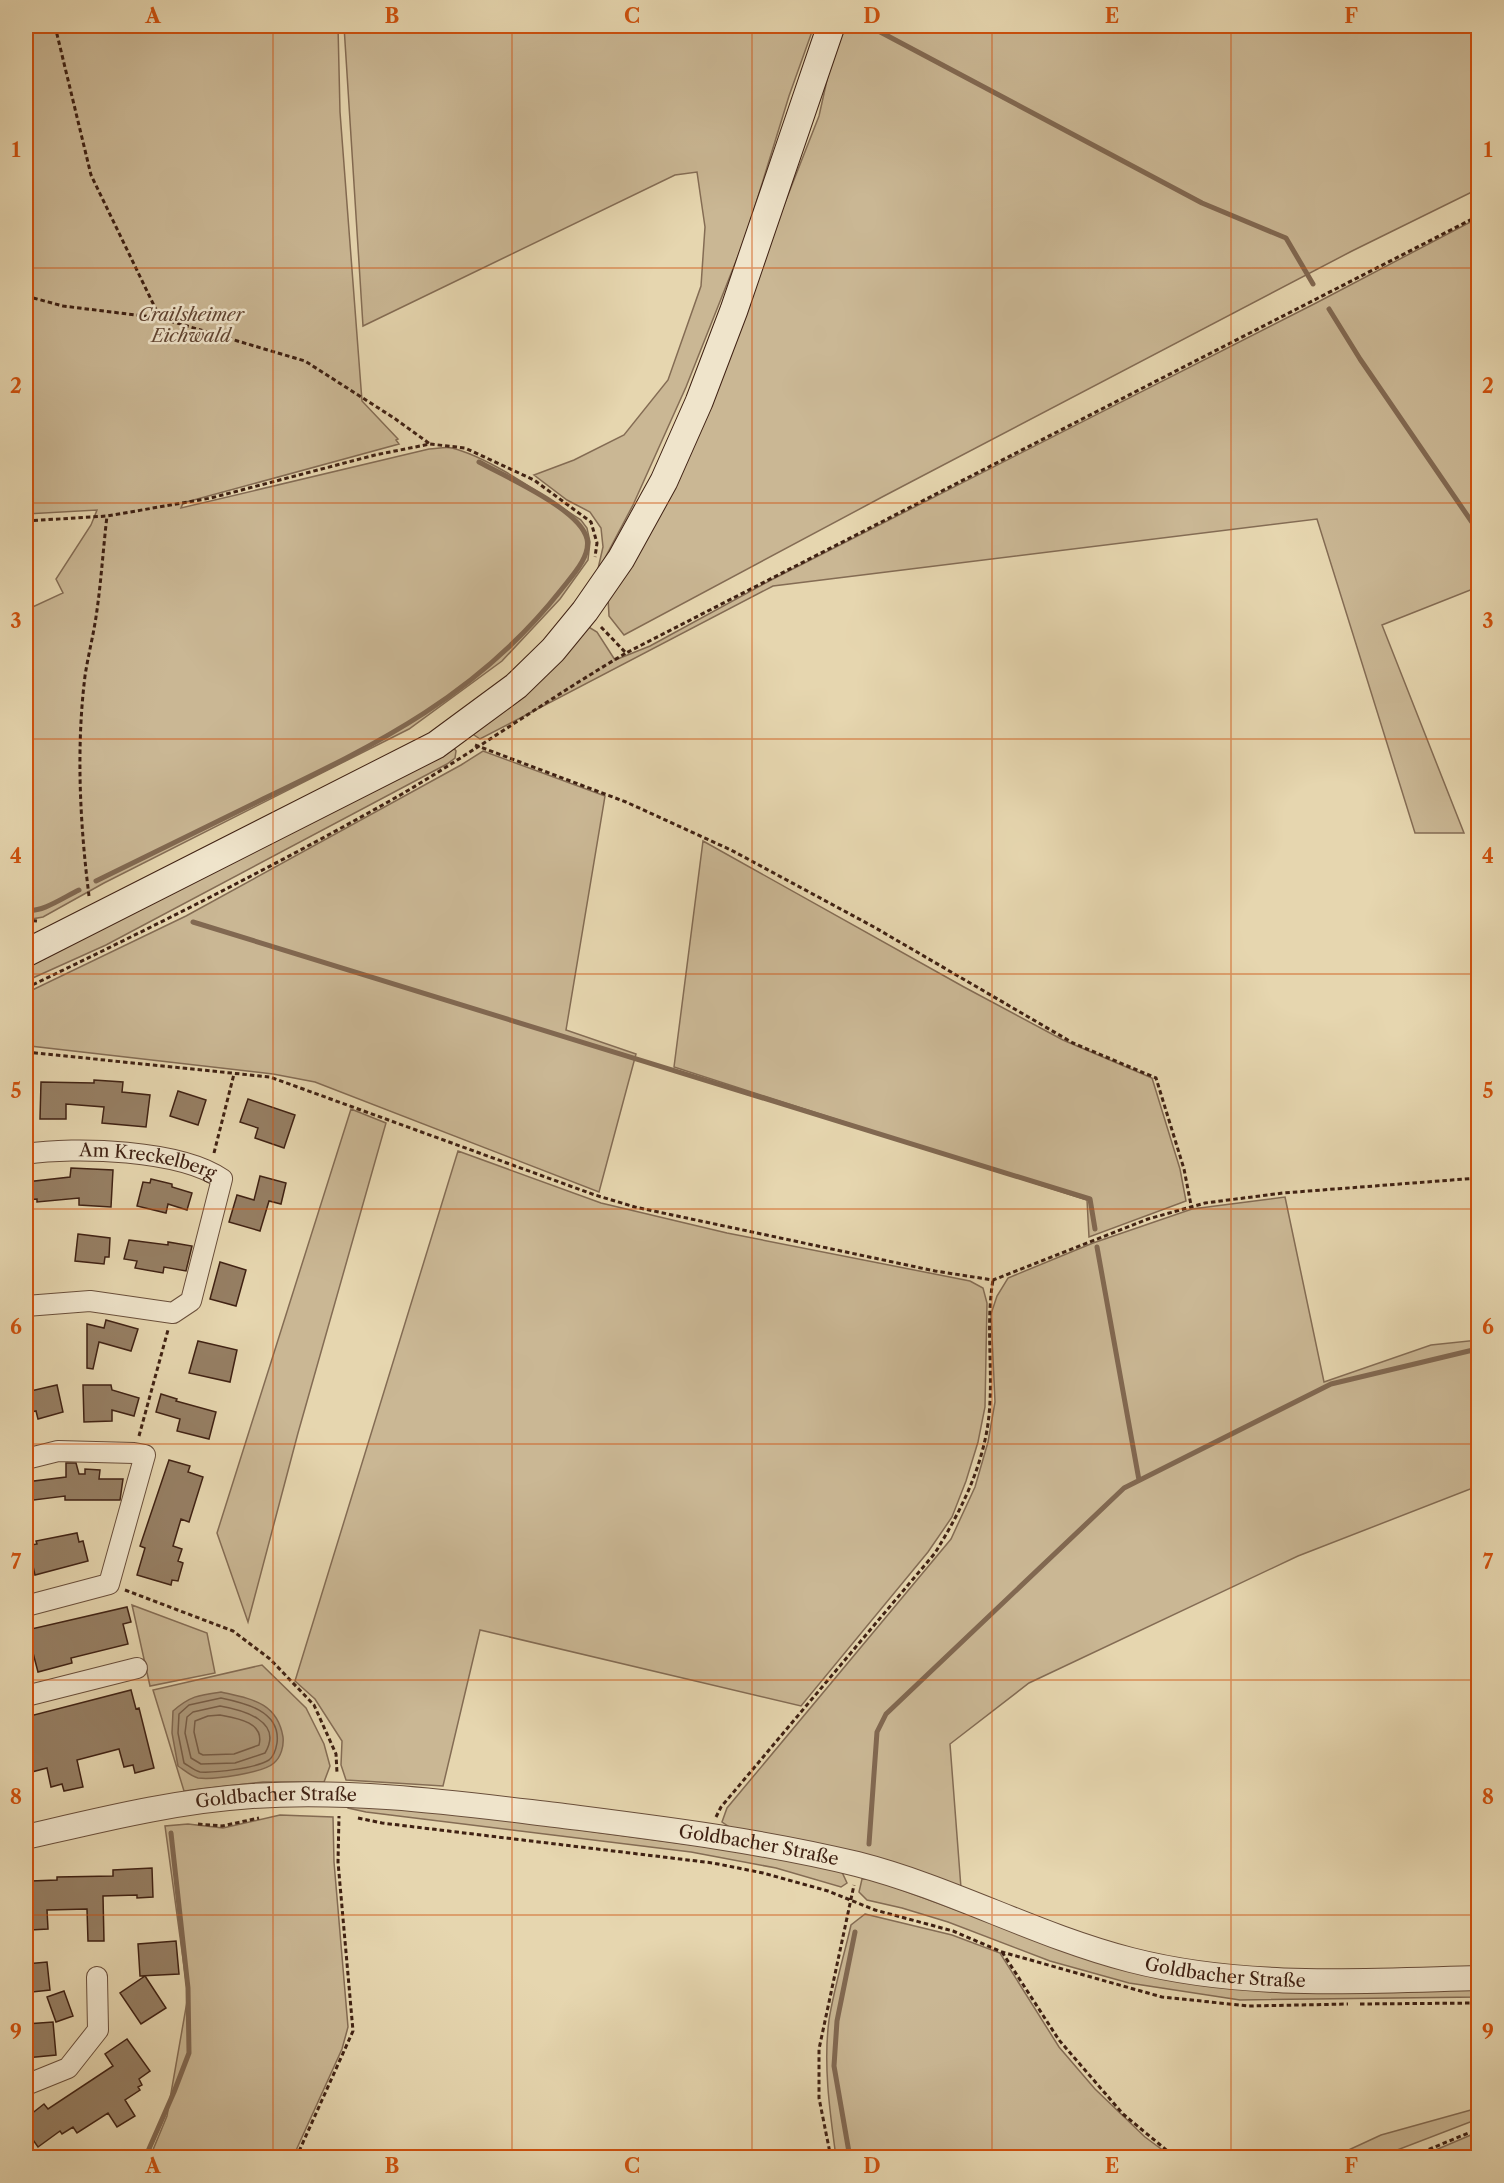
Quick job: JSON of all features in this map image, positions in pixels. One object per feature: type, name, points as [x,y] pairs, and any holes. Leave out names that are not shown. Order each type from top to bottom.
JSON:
[{"type":"main road","points":[[26,954],[436,745],[516,686],[553,650],[585,611],[621,559],[664,481],[699,402],[734,310],[831,26]]},
{"type":"street","name":"Am Kreckelberg","points":[[26,1154],[48,1150],[139,1153],[210,1170],[222,1179],[192,1301],[173,1313]]},
{"type":"street","points":[[26,1305],[90,1301],[173,1313]]},
{"type":"street","points":[[26,1459],[58,1451],[145,1455],[109,1584],[26,1606]]},
{"type":"street","points":[[26,1696],[137,1668]]},
{"type":"street","name":"Goldbacher Straße","points":[[26,1837],[183,1803],[253,1796],[339,1804],[487,1807],[707,1834],[859,1865],[901,1877],[1080,1945],[1128,1960],[1180,1972],[1229,1978],[1292,1981],[1479,1978]]},
{"type":"street","points":[[26,2085],[68,2068],[98,2030],[97,1977]]},
{"type":"path","points":[[55,26],[91,175],[160,318]]},
{"type":"path","points":[[26,988],[184,912],[401,794],[479,748],[588,675],[626,653],[1479,216]]},
{"type":"path","points":[[26,296],[63,306],[160,318],[305,361],[430,444]]},
{"type":"path","points":[[26,521],[107,516],[211,498],[375,455],[430,444],[465,448],[534,480],[591,522],[597,543],[594,560]]},
{"type":"path","points":[[90,902],[82,844],[81,728],[85,676],[96,617],[107,516]]},
{"type":"path","points":[[585,611],[626,653]]},
{"type":"path","points":[[452,733],[479,748],[626,802],[731,850],[874,927],[1073,1043],[1156,1078],[1184,1169],[1191,1205]]},
{"type":"path","points":[[26,920],[37,921]]},
{"type":"path","points":[[26,1053],[270,1077],[635,1207],[935,1271],[993,1280],[1148,1219],[1191,1205],[1283,1193],[1479,1178]]},
{"type":"path","points":[[210,1170],[234,1074]]},
{"type":"path","points":[[707,1834],[721,1807],[935,1553],[957,1517],[973,1481],[986,1439],[990,1371],[989,1304],[993,1280]]},
{"type":"path","points":[[134,1453],[173,1313]]},
{"type":"path","points":[[109,1584],[233,1631],[270,1659],[314,1706],[336,1754],[339,1804],[338,1862],[353,2031],[296,2157]]},
{"type":"path","points":[[339,1804],[382,1823],[713,1863],[784,1879],[828,1890],[875,1910],[953,1931],[1002,1952],[1162,1997],[1249,2006],[1479,2002]]},
{"type":"path","points":[[198,1824],[222,1826],[268,1816]]},
{"type":"path","points":[[831,2157],[819,2098],[819,2049],[859,1865]]},
{"type":"path","points":[[1002,1952],[1059,2040],[1123,2114],[1176,2157]]},
{"type":"path","points":[[1408,2157],[1479,2129]]},
{"type":"green space","name":"Crailsheimer Eichwald","points":[[26,26],[338,26],[340,112],[362,401],[398,439],[396,440],[399,444],[183,503],[181,508],[429,449],[449,447],[468,453],[501,469],[581,520],[587,528],[590,542],[588,560],[560,599],[502,661],[409,729],[104,883],[43,917],[26,920],[26,610],[63,593],[56,579],[91,525],[97,510],[26,514]]},
{"type":"green space","points":[[344,26],[814,26],[789,96],[746,236],[686,387],[633,505],[597,573],[603,547],[601,528],[590,512],[567,500],[534,475],[574,460],[624,435],[668,380],[701,286],[705,227],[697,172],[675,175],[363,326]]},
{"type":"green space","points":[[844,26],[1478,26],[1478,189],[1352,251],[624,635],[609,616],[608,597],[689,447],[819,116],[831,62]]},
{"type":"green space","points":[[1478,218],[1478,587],[1382,625],[1464,833],[1415,833],[1317,519],[773,586],[480,739],[471,733],[587,626],[597,632],[615,660],[650,646],[773,579],[1316,303]]},
{"type":"green space","points":[[454,748],[455,758],[447,764],[106,945],[26,981],[26,968]]},
{"type":"green space","points":[[483,751],[605,796],[566,1030],[636,1054],[599,1192],[315,1082],[273,1074],[30,1046],[26,1040],[26,993],[186,916]]},
{"type":"green space","points":[[703,841],[1063,1040],[1152,1078],[1180,1169],[1186,1201],[1089,1237],[1087,1200],[674,1067]]},
{"type":"green space","points":[[351,1109],[386,1123],[298,1433],[248,1622],[217,1533]]},
{"type":"green space","points":[[458,1151],[601,1203],[727,1233],[970,1281],[983,1288],[987,1303],[985,1407],[978,1442],[952,1517],[928,1552],[801,1706],[480,1630],[443,1786],[346,1780],[341,1765],[342,1741],[315,1699],[295,1681]]},
{"type":"green space","points":[[1285,1197],[1324,1382],[1431,1345],[1478,1340],[1478,1486],[1298,1556],[1029,1683],[950,1744],[961,1888],[731,1828],[722,1822],[727,1808],[951,1539],[975,1487],[988,1442],[995,1402],[991,1314],[997,1296],[1008,1278],[1093,1243],[1192,1209]]},
{"type":"green space","points":[[132,1605],[207,1633],[215,1673],[150,1686]]},
{"type":"green space","points":[[262,1665],[306,1708],[324,1744],[330,1766],[324,1782],[263,1782],[184,1791],[153,1690]]},
{"type":"green space","points":[[349,1799],[776,1856],[841,1870],[847,1883],[841,1887],[776,1868],[691,1852],[366,1812],[348,1808],[345,1803]]},
{"type":"green space","points":[[280,1815],[333,1817],[334,1862],[348,2027],[342,2049],[293,2157],[150,2157],[167,2116],[188,1996],[165,1826],[188,1824],[223,1828]]},
{"type":"green space","points":[[862,1879],[872,1879],[1055,1946],[1134,1971],[1478,1986],[1478,1997],[1240,2000],[1129,1983],[1050,1961],[948,1922],[867,1900],[859,1892]]},
{"type":"green space","points":[[865,1914],[952,1935],[1000,1953],[1059,2047],[1095,2089],[1145,2137],[1172,2157],[836,2157],[827,2072],[829,2020],[851,1925]]},
{"type":"green space","points":[[1478,2108],[1478,2119],[1379,2157],[1346,2157],[1342,2153],[1381,2135]]},
{"type":"green space","points":[[1478,2132],[1478,2157],[1419,2157]]},
{"type":"water","points":[[221,1692],[252,1700],[269,1709],[280,1725],[283,1737],[282,1751],[274,1763],[260,1770],[226,1777],[196,1777],[178,1766],[172,1733],[173,1711],[195,1697]]},
{"type":"building","points":[[94,1080],[123,1082],[122,1092],[150,1095],[146,1127],[102,1123],[104,1107],[66,1104],[66,1119],[40,1119],[41,1082],[94,1083]]},
{"type":"building","points":[[178,1091],[206,1100],[198,1125],[170,1116]]},
{"type":"building","points":[[248,1099],[295,1115],[284,1148],[255,1138],[258,1128],[240,1122]]},
{"type":"building","points":[[71,1168],[113,1170],[111,1207],[79,1205],[79,1198],[37,1202],[37,1199],[26,1200],[26,1182],[70,1177]]},
{"type":"building","points":[[260,1176],[286,1183],[281,1204],[269,1201],[260,1231],[229,1222],[237,1195],[254,1200]]},
{"type":"building","points":[[151,1179],[172,1184],[172,1187],[192,1193],[187,1210],[168,1204],[166,1213],[137,1206],[143,1182],[150,1183]]},
{"type":"building","points":[[78,1234],[110,1238],[109,1257],[105,1257],[104,1264],[75,1261]]},
{"type":"building","points":[[129,1240],[192,1246],[186,1271],[164,1267],[163,1273],[135,1268],[137,1261],[124,1259]]},
{"type":"building","points":[[220,1262],[246,1270],[236,1306],[210,1299]]},
{"type":"building","points":[[106,1320],[138,1329],[131,1351],[99,1342],[93,1369],[87,1368],[87,1324],[104,1328]]},
{"type":"building","points":[[198,1341],[237,1350],[230,1382],[189,1373]]},
{"type":"building","points":[[57,1385],[63,1412],[38,1419],[36,1411],[26,1413],[26,1392]]},
{"type":"building","points":[[83,1385],[111,1385],[112,1390],[139,1398],[134,1416],[112,1410],[112,1421],[84,1422]]},
{"type":"building","points":[[161,1394],[177,1399],[176,1401],[216,1412],[209,1439],[177,1431],[180,1419],[156,1412]]},
{"type":"building","points":[[169,1460],[190,1466],[188,1472],[203,1477],[189,1522],[181,1519],[173,1546],[182,1549],[178,1561],[183,1563],[178,1581],[172,1580],[171,1585],[137,1575],[145,1548],[140,1546]]},
{"type":"building","points":[[66,1463],[76,1463],[79,1474],[85,1474],[85,1469],[100,1470],[99,1479],[123,1479],[120,1500],[65,1500],[65,1496],[26,1501],[26,1482],[66,1477]]},
{"type":"building","points":[[77,1533],[79,1542],[83,1541],[88,1561],[35,1575],[32,1562],[29,1563],[26,1546],[37,1544],[36,1541]]},
{"type":"building","points":[[127,1607],[131,1622],[123,1624],[128,1644],[71,1658],[72,1663],[38,1672],[27,1630]]},
{"type":"building","points":[[131,1690],[136,1709],[139,1708],[154,1768],[135,1773],[133,1765],[124,1767],[119,1749],[77,1760],[83,1787],[64,1791],[62,1784],[51,1787],[47,1768],[28,1773],[26,1717]]},
{"type":"building","points":[[152,1868],[153,1897],[103,1896],[104,1941],[88,1941],[87,1909],[47,1910],[48,1929],[30,1930],[30,1926],[26,1926],[26,1889],[32,1888],[31,1881],[57,1880],[57,1877],[113,1876],[113,1870]]},
{"type":"building","points":[[176,1941],[179,1974],[140,1976],[138,1944]]},
{"type":"building","points":[[47,1962],[50,1990],[32,1992],[31,1989],[26,1989],[26,1964]]},
{"type":"building","points":[[145,1976],[166,2008],[141,2024],[120,1993]]},
{"type":"building","points":[[64,1991],[73,2016],[56,2022],[47,1997]]},
{"type":"building","points":[[53,2022],[56,2055],[26,2058],[26,2024]]},
{"type":"building","points":[[127,2039],[150,2071],[139,2079],[142,2085],[138,2087],[140,2090],[125,2100],[135,2116],[117,2127],[108,2113],[77,2133],[73,2127],[62,2134],[60,2131],[38,2147],[26,2130],[26,2118],[44,2104],[48,2109],[113,2066],[105,2054]]},
{"type":"waterway","points":[[869,26],[1202,203],[1286,238],[1313,284]]},
{"type":"waterway","points":[[1329,309],[1360,359],[1478,531]]},
{"type":"waterway","points":[[96,881],[387,736],[462,687],[496,659],[529,627],[583,560],[587,539],[571,516],[557,505],[479,462]]},
{"type":"waterway","points":[[26,910],[46,907],[79,890]]},
{"type":"waterway","points":[[193,922],[1090,1199],[1095,1229]]},
{"type":"waterway","points":[[1097,1247],[1139,1480]]},
{"type":"waterway","points":[[869,1844],[877,1732],[886,1714],[1124,1488],[1331,1384],[1478,1350]]},
{"type":"waterway","points":[[145,2158],[189,2053],[188,1988],[171,1833]]},
{"type":"waterway","points":[[850,2158],[834,2066],[837,2021],[855,1932]]}]
